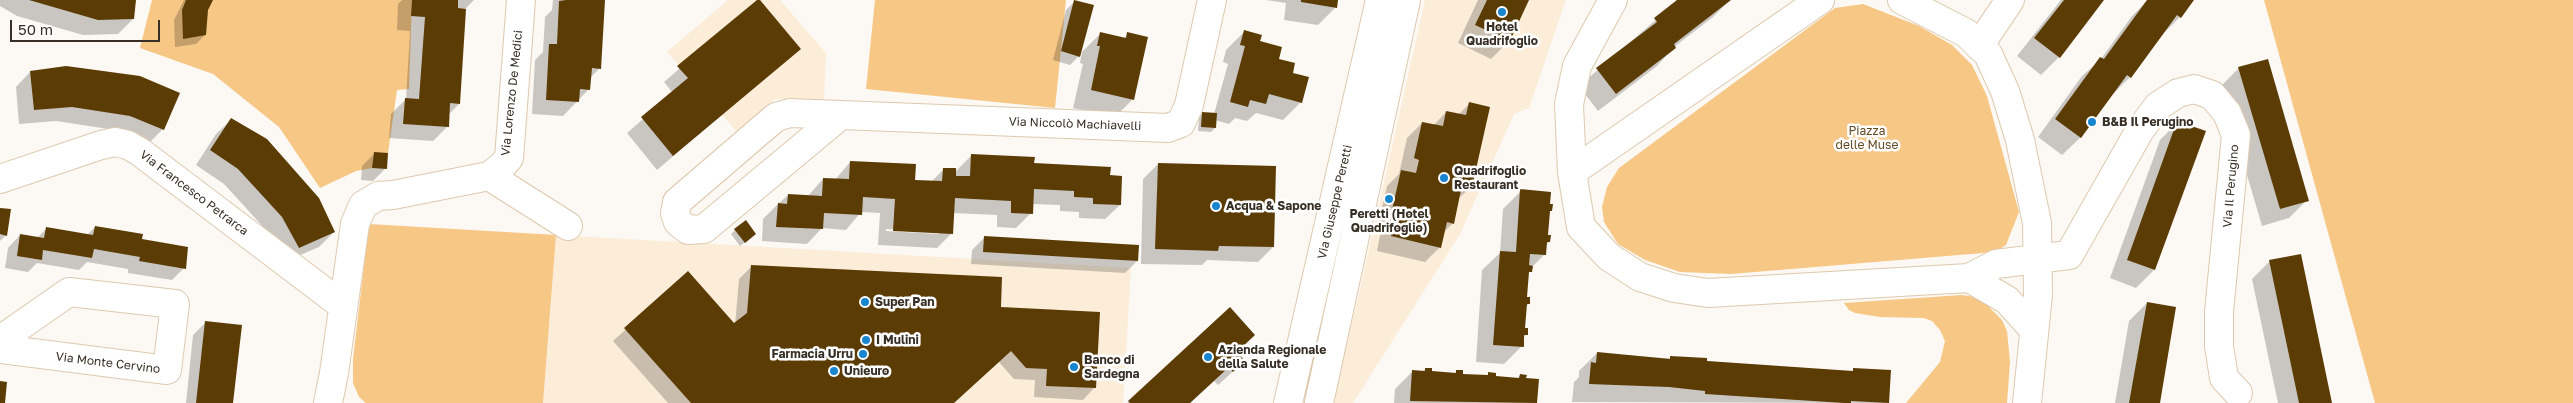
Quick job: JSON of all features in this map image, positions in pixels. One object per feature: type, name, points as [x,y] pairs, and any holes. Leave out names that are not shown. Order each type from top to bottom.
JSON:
[{"type":"street","name":"Via Lorenzo De Medici","points":[[328,403],[334,374],[354,224],[363,205],[378,196],[392,196],[488,176],[501,167],[508,158],[521,0]]},
{"type":"street","name":"Via Niccolò Machiavelli","points":[[841,115],[704,229],[688,230],[678,222],[675,213],[677,202],[776,117],[790,112],[1168,128],[1181,123],[1189,105],[1212,0]]},
{"type":"street","name":"Via Giuseppe Peretti","points":[[1288,403],[1380,0]]},
{"type":"street","name":"Via Giuseppe Peretti","points":[[1319,403],[1406,0]]},
{"type":"street","points":[[1613,0],[1600,19],[1577,66],[1569,104],[1572,172],[1580,227],[1609,257],[1640,277],[1674,288],[1708,293],[1969,278],[1996,264],[2038,259]]},
{"type":"street","points":[[1572,172],[1820,0]]},
{"type":"street","points":[[1902,0],[1966,33],[1988,54],[2006,91],[2020,140],[2037,223],[2038,259],[2027,403]]},
{"type":"street","points":[[1979,46],[2010,0]]},
{"type":"street","name":"Via Il Perugino","points":[[2038,259],[2069,255],[2140,130],[2158,106],[2178,93],[2194,89],[2212,95],[2227,113],[2236,135],[2220,312],[2219,346],[2224,378],[2238,393]]},
{"type":"street","name":"Via Francesco Petrarca","points":[[0,179],[101,145],[115,142],[128,145],[140,152],[342,305]]},
{"type":"street","points":[[488,176],[568,226]]},
{"type":"street","points":[[1969,278],[2007,300],[2034,330]]},
{"type":"street","name":"Via Monte Cervino","points":[[0,340],[69,292],[175,304],[167,370],[0,349]]},
{"type":"street","name":"Via Lorenzo De Medici","points":[[334,374],[341,403]]},
{"type":"shaded area","points":[[728,0],[780,0],[826,53],[824,102],[775,99],[738,133],[667,52]]},
{"type":"shaded area","points":[[1425,0],[1566,0],[1529,108],[1514,114],[1460,234],[1353,403],[1331,403],[1358,298]]},
{"type":"shaded area","points":[[556,235],[1131,268],[1123,403],[543,403]]},
{"type":"green space","points":[[152,0],[412,0],[409,89],[397,90],[388,153],[374,153],[372,168],[356,171],[320,188],[279,127],[213,74],[140,48]]},
{"type":"green space","points":[[875,0],[1066,0],[1055,108],[866,89]]},
{"type":"green space","points":[[2264,0],[2573,0],[2573,403],[2375,403]]},
{"type":"green space","name":"Piazza delle Muse","points":[[1863,4],[1919,26],[1952,45],[1972,65],[1987,96],[2019,212],[2006,245],[1995,252],[1731,274],[1680,272],[1645,260],[1618,244],[1604,222],[1602,207],[1607,187],[1619,168],[1835,8]]},
{"type":"green space","points":[[369,224],[556,235],[543,403],[366,403],[359,397],[353,383],[353,359]]},
{"type":"green space","points":[[1962,295],[1975,297],[1985,303],[2002,320],[2007,331],[2010,362],[2007,403],[1906,403],[1940,362],[1945,341],[1940,330],[1932,321],[1924,318],[1880,317],[1855,313],[1849,310],[1844,303]]},
{"type":"building","points":[[29,0],[136,0],[134,19],[98,20]]},
{"type":"building","points":[[186,0],[213,0],[208,10],[206,35],[183,39],[182,10]]},
{"type":"building","points":[[412,0],[458,0],[458,8],[466,9],[460,104],[450,103],[449,127],[403,124],[405,98],[419,99],[425,17],[411,16]]},
{"type":"building","points":[[605,0],[601,69],[592,68],[590,90],[580,89],[579,102],[546,100],[549,44],[557,44],[559,1]]},
{"type":"building","points":[[757,0],[760,0],[801,49],[673,156],[641,117],[688,78],[677,66]]},
{"type":"building","points":[[1074,0],[1094,5],[1080,57],[1061,51]]},
{"type":"building","points":[[1301,0],[1338,0],[1337,8],[1301,2]]},
{"type":"building","name":"Hotel Quadrifoglio","points":[[1487,0],[1529,0],[1510,41],[1475,25]]},
{"type":"building","points":[[1677,0],[1731,0],[1674,44],[1676,48],[1616,94],[1596,68],[1657,22],[1654,18]]},
{"type":"building","points":[[2064,0],[2104,0],[2060,58],[2034,38]]},
{"type":"building","points":[[2147,0],[2194,0],[2181,18],[2177,15],[2131,78],[2127,75],[2081,138],[2055,119],[2100,57],[2104,59]]},
{"type":"building","points":[[1244,30],[1262,35],[1260,41],[1282,47],[1279,59],[1295,63],[1293,73],[1309,77],[1302,103],[1269,94],[1266,104],[1250,100],[1248,107],[1230,102],[1245,46],[1240,45]]},
{"type":"building","points":[[1100,32],[1126,38],[1127,32],[1148,37],[1134,100],[1091,90],[1100,46],[1097,46]]},
{"type":"building","points":[[2268,59],[2309,201],[2280,209],[2238,67]]},
{"type":"building","points":[[66,66],[140,76],[180,93],[164,130],[130,116],[72,107],[34,110],[30,71]]},
{"type":"building","points":[[1469,102],[1490,107],[1472,187],[1462,185],[1454,224],[1447,222],[1441,248],[1391,236],[1396,211],[1392,210],[1401,170],[1416,173],[1419,160],[1414,158],[1422,122],[1443,126],[1446,111],[1466,115]]},
{"type":"building","points":[[1202,112],[1217,113],[1216,128],[1201,127]]},
{"type":"building","points":[[231,118],[267,139],[319,198],[335,232],[299,248],[282,217],[238,169],[210,150]]},
{"type":"building","points":[[2177,121],[2206,131],[2155,270],[2127,260]]},
{"type":"building","points":[[374,152],[388,153],[387,169],[372,168]]},
{"type":"building","points":[[971,154],[1035,157],[1034,163],[1111,167],[1110,175],[1122,176],[1121,205],[1093,204],[1093,198],[1074,197],[1074,191],[1034,189],[1033,214],[1011,213],[1011,201],[955,198],[953,234],[893,231],[895,199],[863,197],[862,215],[824,213],[823,229],[776,227],[778,203],[787,204],[788,194],[822,196],[823,178],[849,179],[850,161],[916,164],[915,180],[942,181],[943,168],[956,168],[956,176],[970,176]]},
{"type":"building","name":"Acqua & Sapone","points":[[1158,163],[1276,166],[1274,247],[1219,246],[1218,251],[1155,249]]},
{"type":"building","points":[[1520,189],[1551,192],[1550,204],[1553,204],[1552,211],[1550,211],[1548,235],[1551,235],[1550,242],[1547,242],[1546,255],[1530,254],[1529,265],[1533,266],[1532,272],[1529,272],[1527,297],[1530,297],[1530,304],[1527,304],[1525,328],[1528,328],[1528,335],[1524,335],[1524,347],[1493,345],[1500,251],[1516,252]]},
{"type":"building","points":[[0,208],[11,209],[7,236],[0,234]]},
{"type":"building","points":[[746,220],[756,234],[745,243],[734,229]]},
{"type":"building","points":[[95,226],[143,234],[142,239],[188,247],[186,269],[139,261],[140,257],[94,249],[92,258],[43,250],[42,260],[17,256],[20,234],[44,238],[46,227],[93,235]]},
{"type":"building","points":[[984,236],[1139,245],[1138,261],[983,252]]},
{"type":"building","points":[[2301,254],[2332,403],[2299,403],[2269,260]]},
{"type":"building","name":"I Mulini","points":[[751,265],[1002,277],[1001,307],[1100,312],[1096,388],[1046,386],[1047,369],[1026,368],[1011,351],[954,403],[691,403],[624,328],[688,271],[734,323],[747,313]]},
{"type":"building","points":[[2147,302],[2176,307],[2160,403],[2129,403]]},
{"type":"building","name":"Azienda Regionale della Salute","points":[[1230,307],[1255,335],[1237,352],[1245,361],[1233,372],[1229,367],[1190,403],[1130,403],[1128,401]]},
{"type":"building","points":[[205,321],[242,325],[233,403],[196,403]]},
{"type":"building","points":[[1597,352],[1670,359],[1670,356],[1707,358],[1707,361],[1853,371],[1853,368],[1891,370],[1889,403],[1851,401],[1851,403],[1844,403],[1705,394],[1705,391],[1669,387],[1589,384],[1591,362],[1596,363]]},
{"type":"building","points":[[1425,368],[1432,368],[1432,371],[1456,373],[1456,370],[1463,370],[1463,374],[1488,375],[1488,372],[1496,373],[1496,376],[1519,378],[1520,374],[1527,375],[1526,378],[1539,379],[1537,403],[1410,401],[1412,370],[1425,371]]},
{"type":"building","points":[[0,381],[7,382],[5,403],[0,403]]},
{"type":"place","name":"Hotel Quadrifoglio","points":[[1502,12]]},
{"type":"place","name":"B&B Il Perugino","points":[[2092,122]]},
{"type":"place","name":"Quadrifoglio Restaurant","points":[[1444,178]]},
{"type":"place","name":"Peretti (Hotel Quadrifoglio)","points":[[1389,199]]},
{"type":"place","name":"Acqua & Sapone","points":[[1216,206]]},
{"type":"place","name":"Super Pan","points":[[865,302]]},
{"type":"place","name":"I Mulini","points":[[866,340]]},
{"type":"place","name":"Farmacia Urru","points":[[863,354]]},
{"type":"place","name":"Azienda Regionale della Salute","points":[[1208,357]]},
{"type":"place","name":"Banco di Sardegna","points":[[1074,367]]},
{"type":"place","name":"Unieuro","points":[[834,371]]}]
